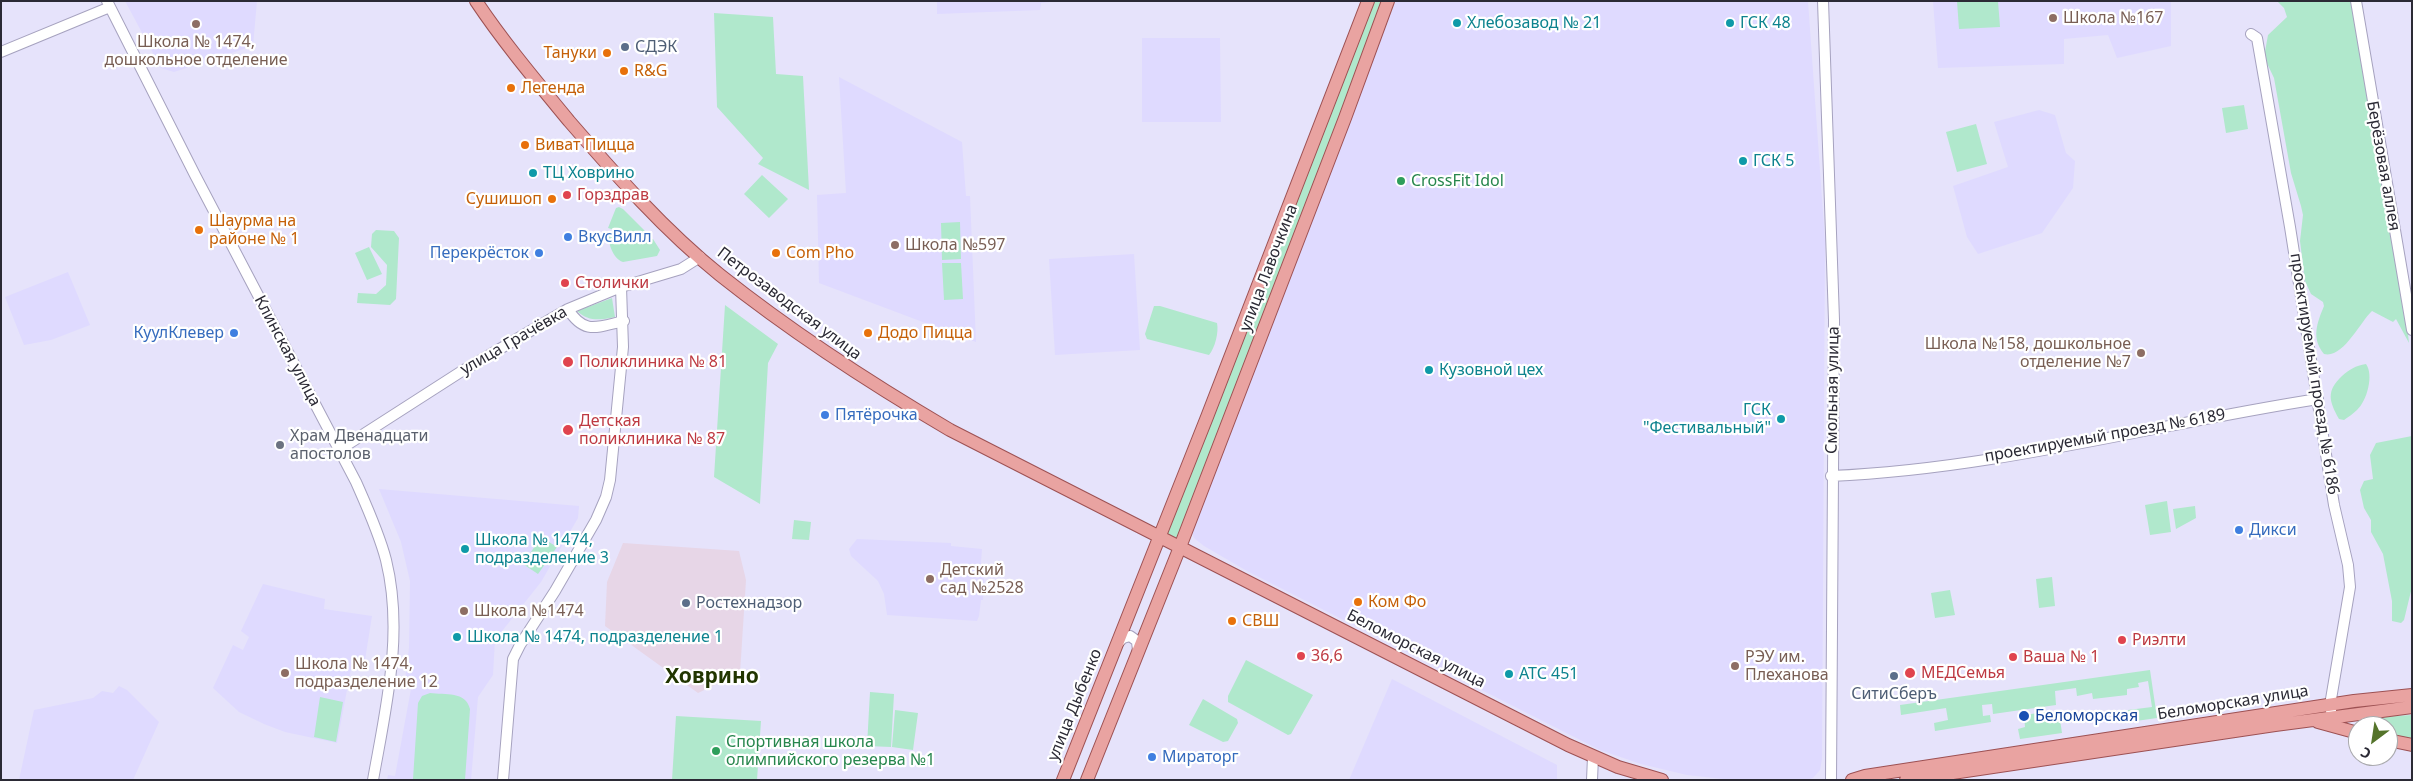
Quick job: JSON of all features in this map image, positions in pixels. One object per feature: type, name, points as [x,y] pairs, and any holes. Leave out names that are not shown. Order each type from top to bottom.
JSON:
[{"type":"main road","name":"Петрозаводская улица","points":[[476,1],[500,35],[597,153],[644,204],[700,257],[785,324],[870,382],[950,430],[1160,537]]},
{"type":"main road","name":"улица Лавочкина","points":[[1160,537],[1368,1]]},
{"type":"main road","name":"улица Лавочкина","points":[[1180,547],[1388,1]]},
{"type":"main road","name":"Беломорская улица","points":[[1160,537],[1594,757],[1618,767],[1662,780]]},
{"type":"main road","name":"улица Дыбенко","points":[[1063,780],[1160,537]]},
{"type":"main road","points":[[1088,780],[1180,547]]},
{"type":"main road","name":"Беломорская улица","points":[[1852,780],[1865,776],[2331,711],[2412,695]]},
{"type":"main road","name":"Беломорская улица","points":[[1906,780],[2308,720],[2331,711],[2412,707]]},
{"type":"main road","points":[[2308,720],[2348,730]]},
{"type":"main road","points":[[2398,742],[2412,745]]},
{"type":"street","name":"Смольная улица","points":[[1823,1],[1833,292],[1831,780]]},
{"type":"street","name":"Берёзовая аллея","points":[[2356,1],[2412,330]]},
{"type":"street","points":[[1,52],[108,4]]},
{"type":"street","name":"Клинская улица","points":[[108,4],[339,450],[376,528],[386,560],[392,591],[394,648],[372,780]]},
{"type":"street","name":"проектируемый проезд № 6186","points":[[2251,34],[2257,38],[2334,505],[2348,566],[2350,587],[2331,711]]},
{"type":"street","name":"улица Грачёвка","points":[[339,450],[462,371],[568,309],[621,287],[681,269],[700,257]]},
{"type":"street","points":[[503,780],[513,659],[520,645],[550,600],[596,520],[608,489],[624,321],[621,287]]},
{"type":"street","points":[[568,309],[581,326],[600,326],[624,321]]},
{"type":"street","name":"проектируемый проезд № 6189","points":[[1831,476],[1931,466],[2097,441],[2258,407],[2318,399]]},
{"type":"street","name":"улица Дыбенко","points":[[1118,643],[1123,638],[1130,636],[1137,640],[1138,652]]},
{"type":"street","points":[[1592,780],[1594,757]]},
{"type":"shaded area","name":"Школа № 1474, дошкольное отделение","points":[[125,1],[257,1],[253,46],[174,72],[161,68]]},
{"type":"shaded area","points":[[937,1],[1059,1],[1041,3],[1040,10],[937,14]]},
{"type":"shaded area","points":[[1396,1],[1808,1],[1825,241],[1822,759],[1820,770],[1813,778],[1807,780],[1732,780],[1687,775],[1641,764],[1600,750],[1247,571],[1204,546],[1194,538],[1192,532],[1193,523]]},
{"type":"shaded area","name":"Школа №167","points":[[1933,1],[2171,1],[2171,46],[2117,58],[2108,35],[2064,39],[2064,64],[1938,68]]},
{"type":"shaded area","points":[[1142,38],[1220,38],[1221,122],[1142,122]]},
{"type":"shaded area","name":"Школа №597","points":[[839,77],[962,142],[966,196],[970,196],[976,342],[819,283],[817,195],[846,193]]},
{"type":"shaded area","points":[[2039,110],[2055,115],[2066,153],[2075,161],[2073,188],[2042,233],[1978,254],[1967,237],[1953,186],[2008,167],[1994,122]]},
{"type":"shaded area","points":[[1134,254],[1140,350],[1055,355],[1049,259]]},
{"type":"shaded area","points":[[68,272],[90,325],[51,340],[24,345],[5,297]]},
{"type":"shaded area","name":"Школа №1474","points":[[379,489],[579,506],[578,518],[541,582],[495,640],[493,675],[478,697],[471,780],[387,780],[388,775],[395,776],[411,689],[404,688],[409,648],[410,581],[401,542]]},
{"type":"shaded area","name":"Детский сад №2528","points":[[857,539],[951,543],[951,546],[982,549],[980,576],[984,577],[983,600],[981,600],[977,621],[887,615],[884,594],[878,581],[851,556],[849,549]]},
{"type":"shaded area","points":[[623,543],[739,551],[746,580],[740,673],[698,693],[605,626],[607,582]]},
{"type":"shaded area","name":"Школа № 1474, подразделение 12","points":[[263,584],[325,599],[324,609],[372,616],[365,660],[353,658],[337,743],[285,732],[264,724],[239,712],[213,688],[233,645],[243,650],[249,637],[241,631]]},
{"type":"shaded area","points":[[1392,679],[1557,765],[1557,780],[1349,780]]},
{"type":"shaded area","points":[[119,686],[127,690],[159,722],[133,780],[19,780],[34,710],[93,698],[102,691],[113,693]]},
{"type":"green space","points":[[1368,1],[1388,1],[1180,547],[1160,537]]},
{"type":"green space","points":[[1957,1],[1998,1],[2000,27],[1959,29]]},
{"type":"green space","points":[[2277,1],[2361,1],[2391,188],[2409,343],[2396,319],[2393,322],[2372,311],[2338,351],[2324,354],[2320,348],[2316,330],[2324,306],[2323,302],[2311,294],[2305,281],[2300,241],[2303,215],[2291,173],[2274,78],[2264,57],[2268,35],[2287,17],[2284,8]]},
{"type":"green space","points":[[714,13],[773,17],[776,74],[803,76],[809,190],[758,164],[763,158],[717,107]]},
{"type":"green space","points":[[2244,105],[2248,129],[2226,133],[2222,108]]},
{"type":"green space","points":[[1976,124],[1987,164],[1957,172],[1946,132]]},
{"type":"green space","points":[[762,175],[788,199],[769,218],[744,194]]},
{"type":"green space","points":[[619,207],[648,234],[627,234],[608,228],[616,208]]},
{"type":"green space","points":[[960,222],[961,259],[942,260],[941,223]]},
{"type":"green space","points":[[376,230],[394,231],[399,238],[396,299],[390,305],[357,303],[358,293],[376,294],[386,285],[387,265],[371,247],[372,234]]},
{"type":"green space","points":[[607,233],[637,240],[653,239],[660,250],[657,256],[623,262],[614,254]]},
{"type":"green space","points":[[369,247],[382,274],[367,280],[355,253]]},
{"type":"green space","points":[[942,263],[961,263],[963,299],[944,300]]},
{"type":"green space","points":[[612,298],[615,317],[590,319],[577,311]]},
{"type":"green space","points":[[725,305],[778,344],[768,363],[760,504],[714,477]]},
{"type":"green space","points":[[1154,306],[1160,306],[1217,323],[1216,340],[1209,355],[1147,339],[1145,334]]},
{"type":"green space","points":[[2366,364],[2369,381],[2364,401],[2357,410],[2344,420],[2339,419],[2331,401],[2331,391],[2337,381],[2348,371]]},
{"type":"green space","points":[[2412,436],[2412,587],[2404,620],[2401,623],[2392,621],[2392,601],[2383,554],[2371,532],[2371,520],[2364,508],[2360,490],[2364,481],[2373,479],[2370,455],[2376,443]]},
{"type":"green space","points":[[2167,501],[2171,532],[2150,535],[2145,505]]},
{"type":"green space","points":[[2195,506],[2196,518],[2176,529],[2173,509]]},
{"type":"green space","points":[[794,520],[811,522],[809,540],[792,539]]},
{"type":"green space","points":[[541,537],[557,547],[538,574],[523,564]]},
{"type":"green space","points":[[2052,577],[2055,606],[2039,608],[2036,579]]},
{"type":"green space","points":[[1950,590],[1955,615],[1935,618],[1931,593]]},
{"type":"green space","points":[[1246,660],[1313,695],[1291,734],[1288,735],[1228,702],[1228,696]]},
{"type":"green space","points":[[2150,670],[2157,718],[2129,722],[2128,710],[2152,707],[2148,681],[2138,683],[2139,687],[2127,689],[2127,695],[2093,699],[2092,693],[2077,696],[2076,688],[2055,691],[2056,705],[1993,714],[1992,704],[1982,705],[1983,716],[1990,715],[1991,722],[1935,731],[1934,723],[1948,720],[1946,708],[1901,715],[1900,705]]},
{"type":"green space","points":[[870,692],[894,694],[891,747],[867,746]]},
{"type":"green space","points":[[430,693],[454,695],[468,703],[470,709],[465,780],[413,779],[418,703],[422,696]]},
{"type":"green space","points":[[320,697],[343,702],[336,742],[314,737]]},
{"type":"green space","points":[[1203,699],[1237,719],[1238,723],[1228,741],[1223,742],[1189,725]]},
{"type":"green space","points":[[895,710],[918,713],[913,750],[892,747]]},
{"type":"green space","points":[[2045,712],[2059,713],[2062,733],[2020,739],[2018,729],[2025,727],[2024,715]]},
{"type":"green space","points":[[2412,715],[2412,739],[2398,736],[2398,716],[2394,716]]},
{"type":"green space","name":"Спортивная школа олимпийского резерва №1","points":[[676,716],[761,721],[757,780],[672,780]]},
{"type":"place","name":"Школа №167","points":[[2053,18]]},
{"type":"place","name":"Хлебозавод № 21","points":[[1457,23]]},
{"type":"place","name":"ГСК 48","points":[[1730,23]]},
{"type":"place","name":"Школа № 1474, дошкольное отделение","points":[[196,24]]},
{"type":"place","name":"СДЭК","points":[[625,47]]},
{"type":"place","name":"Тануки","points":[[607,53]]},
{"type":"place","name":"R&G","points":[[624,71]]},
{"type":"place","name":"Легенда","points":[[511,88]]},
{"type":"place","name":"Виват Пицца","points":[[525,145]]},
{"type":"place","name":"ГСК 5","points":[[1743,161]]},
{"type":"place","name":"ТЦ Ховрино","points":[[533,173]]},
{"type":"place","name":"CrossFit Idol","points":[[1401,181]]},
{"type":"place","name":"Горздрав","points":[[567,195]]},
{"type":"place","name":"Сушишоп","points":[[552,199]]},
{"type":"place","name":"Шаурма на районе № 1","points":[[199,230]]},
{"type":"place","name":"ВкусВилл","points":[[568,237]]},
{"type":"place","name":"Школа №597","points":[[895,245]]},
{"type":"place","name":"Перекрёсток","points":[[539,253]]},
{"type":"place","name":"Com Pho","points":[[776,253]]},
{"type":"place","name":"Столички","points":[[565,283]]},
{"type":"place","name":"КуулКлевер","points":[[234,333]]},
{"type":"place","name":"Додо Пицца","points":[[868,333]]},
{"type":"place","name":"Школа №158, дошкольное отделение №7","points":[[2141,353]]},
{"type":"place","name":"Поликлиника № 81","points":[[568,362]]},
{"type":"place","name":"Кузовной цех","points":[[1429,370]]},
{"type":"place","name":"Пятёрочка","points":[[825,415]]},
{"type":"place","name":"ГСК \"Фестивальный\"","points":[[1781,419]]},
{"type":"place","name":"Детская поликлиника № 87","points":[[568,430]]},
{"type":"place","name":"Храм Двенадцати апостолов","points":[[280,445]]},
{"type":"place","name":"Дикси","points":[[2239,530]]},
{"type":"place","name":"Школа № 1474, подразделение 3","points":[[465,549]]},
{"type":"place","name":"Детский сад №2528","points":[[930,579]]},
{"type":"place","name":"Ком Фо","points":[[1358,602]]},
{"type":"place","name":"Ростехнадзор","points":[[686,603]]},
{"type":"place","name":"Школа №1474","points":[[464,611]]},
{"type":"place","name":"СВШ","points":[[1232,621]]},
{"type":"place","name":"Школа № 1474, подразделение 1","points":[[457,637]]},
{"type":"place","name":"Риэлти","points":[[2122,640]]},
{"type":"place","name":"36,6","points":[[1301,656]]},
{"type":"place","name":"Ваша № 1","points":[[2013,657]]},
{"type":"place","name":"РЭУ им. Плеханова","points":[[1735,666]]},
{"type":"place","name":"Школа № 1474, подразделение 12","points":[[285,673]]},
{"type":"place","name":"МЕДСемья","points":[[1910,673]]},
{"type":"place","name":"АТС 451","points":[[1509,674]]},
{"type":"place","name":"СитиСберъ","points":[[1894,676]]},
{"type":"place","name":"Беломорская","points":[[2024,716]]},
{"type":"place","name":"Спортивная школа олимпийского резерва №1","points":[[716,751]]},
{"type":"place","name":"Мираторг","points":[[1152,757]]},
{"type":"district","name":"Ховрино","points":[[712,677]]}]
